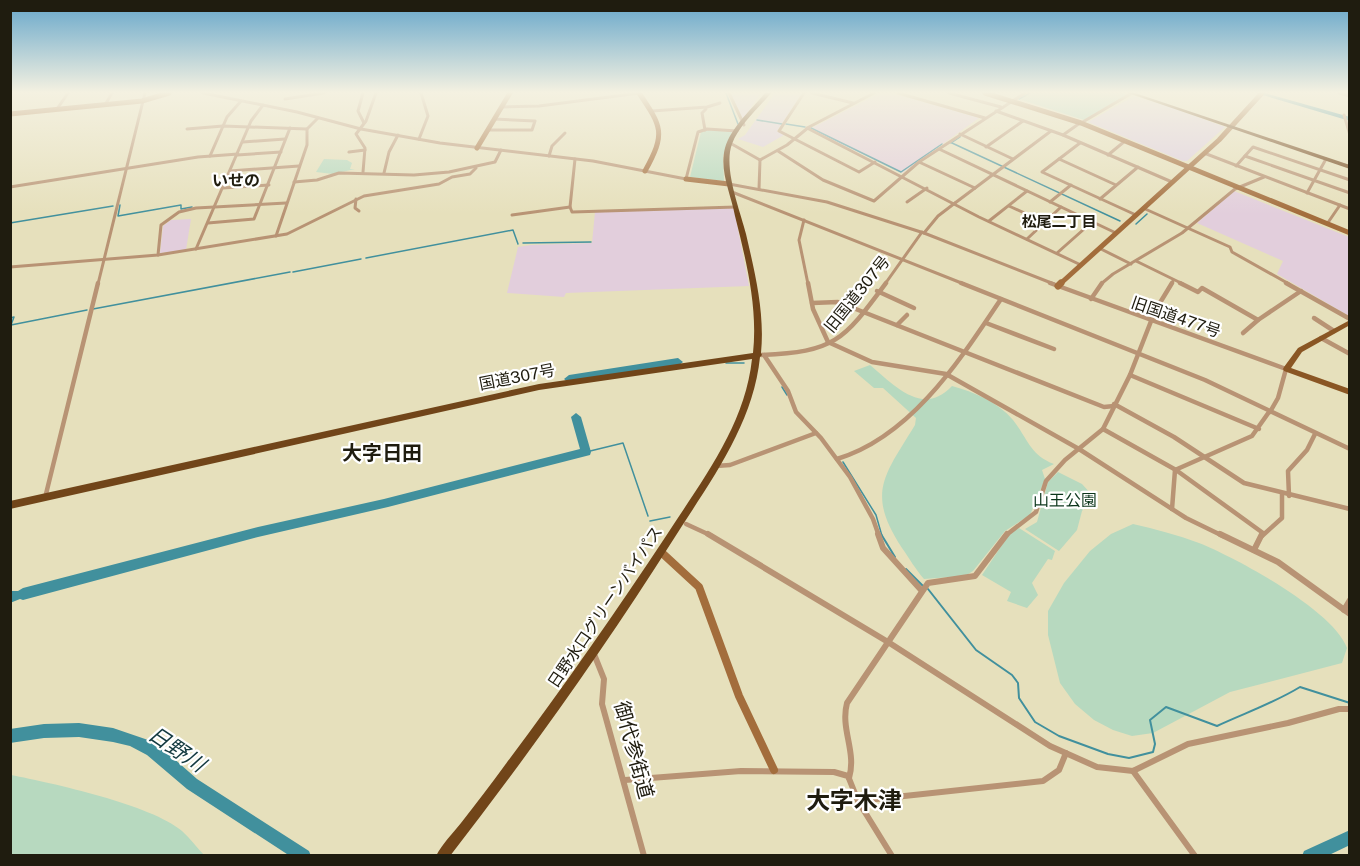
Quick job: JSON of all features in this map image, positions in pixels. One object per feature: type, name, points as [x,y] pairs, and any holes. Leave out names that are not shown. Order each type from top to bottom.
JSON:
[{"type":"highway","points":[[734,133],[726,157],[730,188],[755,295],[761,355]]},
{"type":"highway","points":[[1256,133],[1350,167]]},
{"type":"highway","name":"日野水口グリーンバイパス","points":[[442,855],[522,755],[594,654],[716,466],[745,408],[761,355]]},
{"type":"highway","name":"国道307号","points":[[10,505],[539,387],[761,355]]},
{"type":"main road","points":[[1350,320],[1300,350],[1286,369],[1350,392]]},
{"type":"street","points":[[45,498],[134,133]]},
{"type":"street","points":[[210,156],[220,133]]},
{"type":"street","points":[[196,249],[246,133]]},
{"type":"street","points":[[208,223],[254,219],[288,133]]},
{"type":"street","points":[[275,237],[307,145],[307,133]]},
{"type":"street","points":[[358,133],[356,137],[365,150],[363,172]]},
{"type":"street","points":[[388,133],[477,148],[575,159],[730,188],[759,189],[827,202],[923,232],[1058,286],[1224,133]]},
{"type":"street","points":[[418,139],[422,133]]},
{"type":"street","points":[[477,148],[486,133]]},
{"type":"street","points":[[549,156],[552,146],[565,133]]},
{"type":"street","points":[[645,171],[659,133]]},
{"type":"street","points":[[686,179],[698,133]]},
{"type":"street","points":[[783,133],[859,172],[875,162]]},
{"type":"street","points":[[760,160],[778,151],[802,133]]},
{"type":"street","points":[[818,133],[1081,265]]},
{"type":"street","points":[[986,147],[1005,133]]},
{"type":"street","name":"旧国道307号","points":[[761,355],[814,350],[832,344],[862,311],[902,257],[942,212],[1048,133]]},
{"type":"street","points":[[1058,133],[1172,182]]},
{"type":"street","points":[[1106,133],[1350,233]]},
{"type":"street","points":[[778,151],[796,166],[840,189],[874,201],[902,175],[960,134],[1013,159]]},
{"type":"street","points":[[384,173],[389,152],[398,135]]},
{"type":"street","points":[[243,142],[285,139]]},
{"type":"street","points":[[1108,155],[1125,141]]},
{"type":"street","points":[[730,143],[760,160]]},
{"type":"street","points":[[1080,143],[1042,172],[1136,215]]},
{"type":"street","points":[[1236,166],[1253,147],[1350,180]]},
{"type":"street","points":[[939,149],[1116,233]]},
{"type":"street","points":[[349,152],[365,150]]},
{"type":"street","points":[[294,182],[315,180],[339,173],[363,172],[414,176],[476,168],[495,162],[501,150]]},
{"type":"street","points":[[10,187],[210,156],[281,152]]},
{"type":"street","points":[[1203,153],[1350,209]]},
{"type":"street","points":[[1245,156],[1350,193]]},
{"type":"street","points":[[575,159],[570,207],[572,212],[736,207]]},
{"type":"street","points":[[1059,159],[1116,185]]},
{"type":"street","points":[[1307,193],[1326,159]]},
{"type":"street","points":[[759,189],[760,160]]},
{"type":"street","points":[[919,162],[975,188]]},
{"type":"street","points":[[230,171],[299,166]]},
{"type":"street","points":[[1100,199],[1138,167]]},
{"type":"street","points":[[10,267],[158,255],[275,237],[297,231],[356,199],[386,191],[439,184],[452,177],[470,174],[476,168]]},
{"type":"street","points":[[1091,299],[1101,284],[1188,229],[1235,189],[1264,177]]},
{"type":"street","points":[[223,189],[269,185]]},
{"type":"street","points":[[1050,202],[1071,186]]},
{"type":"street","points":[[730,188],[804,220],[902,257],[1138,355],[1205,380],[1350,450]]},
{"type":"street","points":[[908,202],[927,188]]},
{"type":"street","points":[[989,221],[1027,191]]},
{"type":"street","points":[[356,199],[355,208],[359,212]]},
{"type":"street","points":[[158,255],[161,225],[181,211],[262,203],[286,203]]},
{"type":"street","points":[[1327,224],[1340,205]]},
{"type":"street","points":[[1009,206],[1044,222]]},
{"type":"street","points":[[512,215],[570,207]]},
{"type":"street","points":[[1027,239],[1061,207]]},
{"type":"street","points":[[1143,208],[1230,247],[1232,252],[1350,320]]},
{"type":"street","points":[[804,220],[799,239],[812,303],[818,324],[832,344],[872,362],[946,374],[1079,449],[1172,509],[1235,543],[1278,562],[1347,612],[1350,600]]},
{"type":"street","points":[[1057,253],[1092,222]]},
{"type":"street","points":[[1099,248],[1198,292],[1202,288],[1258,320]]},
{"type":"street","points":[[849,778],[852,772],[843,725],[844,710],[888,642],[924,589],[975,576],[1009,531],[1036,512],[1046,481],[1103,429],[1130,375],[1151,321],[1173,281]]},
{"type":"street","name":"旧国道477号","points":[[1058,286],[1286,369]]},
{"type":"street","points":[[877,291],[914,308]]},
{"type":"street","points":[[1243,333],[1301,291]]},
{"type":"street","points":[[837,459],[852,455],[894,428],[918,408],[966,353],[1001,299]]},
{"type":"street","points":[[812,303],[838,302],[1104,406],[1114,405],[1245,483],[1350,509]]},
{"type":"street","points":[[897,326],[907,315]]},
{"type":"street","points":[[1314,318],[1334,331]]},
{"type":"street","points":[[986,323],[1054,349]]},
{"type":"street","points":[[1321,338],[1350,354]]},
{"type":"street","points":[[761,355],[800,417],[837,459],[870,513],[883,548],[924,589]]},
{"type":"street","points":[[1172,509],[1173,477],[1176,470],[1252,436],[1259,429],[1278,398],[1286,369]]},
{"type":"street","points":[[1130,375],[1259,429]]},
{"type":"street","points":[[1103,429],[1176,470],[1263,533]]},
{"type":"street","points":[[716,466],[730,465],[816,433]]},
{"type":"street","points":[[1254,550],[1263,533],[1282,518],[1288,471],[1307,450],[1315,434]]},
{"type":"street","points":[[686,525],[712,536],[1066,753],[1097,767],[1133,771],[1188,744],[1288,723],[1339,709],[1350,709]]},
{"type":"street","points":[[661,552],[699,587],[739,696],[774,770]]},
{"type":"street","name":"御代参街道","points":[[594,654],[604,679],[602,704],[604,714],[625,780],[644,855]]},
{"type":"street","points":[[858,801],[1043,781],[1056,774],[1062,767],[1066,753]]},
{"type":"street","points":[[625,780],[774,770],[840,772],[849,778],[858,801],[892,855]]},
{"type":"street","points":[[1133,771],[1195,855]]},
{"type":"shaded area","points":[[819,133],[957,133],[902,173]]},
{"type":"shaded area","points":[[1116,133],[1218,133],[1187,161]]},
{"type":"shaded area","points":[[745,135],[784,135],[763,147],[738,139]]},
{"type":"shaded area","points":[[1234,191],[1349,237],[1349,316],[1277,274],[1283,261],[1197,223]]},
{"type":"shaded area","points":[[734,208],[749,286],[566,293],[564,297],[507,293],[518,247],[592,243],[595,212]]},
{"type":"shaded area","points":[[191,219],[186,250],[160,253],[163,226],[171,220]]},
{"type":"green space","points":[[701,133],[731,133],[723,156],[724,181],[690,177]]},
{"type":"green space","points":[[324,159],[347,160],[352,163],[350,169],[355,169],[333,174],[316,172]]},
{"type":"green space","points":[[870,365],[899,389],[920,399],[930,399],[941,395],[952,386],[985,398],[1013,420],[1034,451],[1054,464],[1042,470],[1045,479],[1030,515],[1005,531],[973,571],[965,576],[924,579],[891,529],[884,513],[883,485],[895,458],[915,425],[916,418],[883,388],[874,388],[854,371]]},
{"type":"green space","name":"山王公園","points":[[1058,472],[1082,484],[1093,496],[1082,511],[1077,530],[1059,551],[1025,529],[1037,522],[1048,482]]},
{"type":"green space","points":[[1133,524],[1166,532],[1216,550],[1282,587],[1324,618],[1338,633],[1347,648],[1342,663],[1230,692],[1153,733],[1132,736],[1113,730],[1094,720],[1075,704],[1060,683],[1048,635],[1048,611],[1064,583],[1090,551],[1111,534]]},
{"type":"green space","points":[[1019,528],[1055,551],[1052,560],[1048,559],[1032,583],[1038,595],[1027,608],[1007,601],[1011,592],[982,575],[1010,533]]},
{"type":"green space","points":[[11,775],[101,796],[148,812],[168,821],[182,831],[204,855],[11,855]]},
{"type":"waterway","points":[[822,133],[901,172],[942,144]]},
{"type":"waterway","points":[[951,143],[960,137]]},
{"type":"waterway","points":[[952,143],[1120,221]]},
{"type":"waterway","points":[[120,205],[118,216],[181,205],[181,209],[192,207]]},
{"type":"waterway","points":[[10,223],[113,206]]},
{"type":"waterway","points":[[1136,224],[1147,214]]},
{"type":"waterway","points":[[366,258],[513,230],[518,244]]},
{"type":"waterway","points":[[523,243],[591,242]]},
{"type":"waterway","points":[[293,272],[361,259]]},
{"type":"waterway","points":[[93,309],[290,272]]},
{"type":"waterway","points":[[10,318],[14,317],[11,325],[87,310]]},
{"type":"waterway","points":[[569,379],[678,362]]},
{"type":"waterway","points":[[726,363],[744,363]]},
{"type":"waterway","points":[[782,387],[787,395]]},
{"type":"waterway","points":[[388,502],[586,452],[576,417]]},
{"type":"waterway","points":[[586,452],[623,443],[648,516]]},
{"type":"waterway","points":[[843,462],[876,515],[882,535]]},
{"type":"waterway","points":[[23,594],[258,532],[382,503]]},
{"type":"waterway","points":[[650,521],[670,517]]},
{"type":"waterway","points":[[882,535],[895,557]]},
{"type":"waterway","points":[[906,569],[924,587]]},
{"type":"waterway","points":[[928,589],[976,650],[1012,675],[1018,683],[1019,698],[1035,722],[1059,736],[1108,754],[1129,758],[1153,752],[1155,744],[1150,720],[1166,707],[1217,726],[1300,687],[1350,703]]},
{"type":"waterway","points":[[10,597],[15,596]]},
{"type":"waterway","name":"日野川","points":[[10,736],[44,731],[79,730],[130,739],[158,754],[192,784],[304,856]]},
{"type":"waterway","points":[[1309,856],[1350,837]]},
{"type":"district","name":"いせの","points":[[236,180]]},
{"type":"district","name":"松尾二丁目","points":[[1059,221]]},
{"type":"district","name":"大字日田","points":[[382,453]]},
{"type":"district","name":"大字木津","points":[[854,800]]}]
